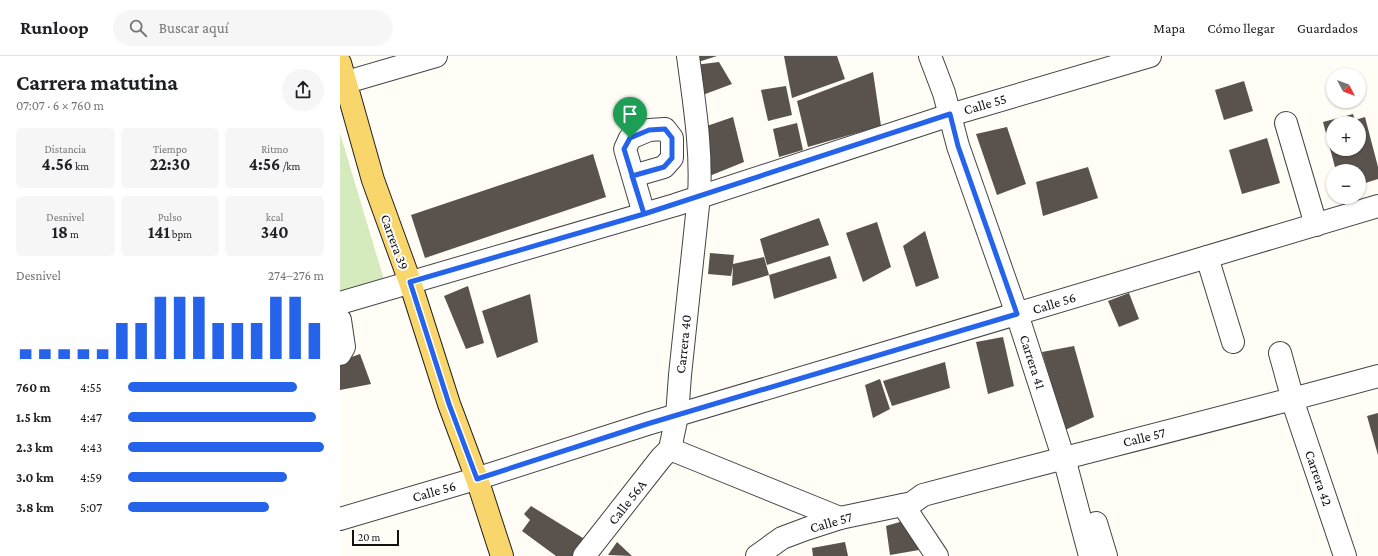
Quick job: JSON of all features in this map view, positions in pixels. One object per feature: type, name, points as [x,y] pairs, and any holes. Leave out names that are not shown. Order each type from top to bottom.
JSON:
[{"type":"main road","name":"Carrera 39","points":[[342,76],[373,180],[410,282],[449,404],[477,479],[502,556]]},
{"type":"street","points":[[342,76],[436,56]]},
{"type":"street","name":"Carrera 40","points":[[670,449],[676,416],[699,196],[700,172],[696,117],[688,56]]},
{"type":"street","name":"Carrera 41","points":[[930,56],[944,93],[958,146],[1017,314],[1106,556]]},
{"type":"street","name":"Calle 55","points":[[340,302],[644,214],[950,114],[1150,56]]},
{"type":"street","points":[[1286,123],[1316,225]]},
{"type":"street","points":[[632,176],[644,214]]},
{"type":"street","name":"Calle 56","points":[[340,519],[477,479],[647,424],[1378,206]]},
{"type":"street","points":[[1207,257],[1233,342]]},
{"type":"street","points":[[340,354],[344,347],[341,328]]},
{"type":"street","name":"Carrera 42","points":[[1280,353],[1294,405],[1345,556]]},
{"type":"street","name":"Calle 57","points":[[1294,405],[1378,376]]},
{"type":"street","name":"Calle 57","points":[[757,556],[782,538],[840,518],[908,504],[923,507],[1072,462],[1294,405],[1378,390]]},
{"type":"street","points":[[670,449],[840,518]]},
{"type":"street","name":"Calle 56A","points":[[584,556],[661,458],[670,449]]},
{"type":"street","name":"Carrera 41","points":[[1072,462],[1090,556]]},
{"type":"street","points":[[908,504],[937,556]]},
{"type":"green space","points":[[340,133],[385,283],[340,297]]},
{"type":"building","points":[[694,56],[717,56],[695,63]]},
{"type":"building","points":[[784,56],[837,56],[845,79],[792,98]]},
{"type":"building","points":[[719,62],[732,84],[700,96],[695,65]]},
{"type":"building","points":[[873,72],[881,126],[808,147],[797,101]]},
{"type":"building","points":[[1244,81],[1253,111],[1224,120],[1215,90]]},
{"type":"building","points":[[786,86],[792,115],[768,121],[761,90]]},
{"type":"building","points":[[733,117],[744,162],[707,177],[701,128]]},
{"type":"building","points":[[1326,121],[1326,133],[1323,122]]},
{"type":"building","points":[[1366,121],[1378,167],[1378,179],[1366,183],[1366,164],[1334,164],[1332,156],[1366,156]]},
{"type":"building","points":[[797,123],[803,150],[779,157],[773,129]]},
{"type":"building","points":[[1007,127],[1026,184],[997,195],[976,134]]},
{"type":"building","points":[[1267,138],[1280,183],[1242,194],[1229,150]]},
{"type":"building","points":[[593,154],[606,197],[425,258],[411,215]]},
{"type":"building","points":[[1088,167],[1098,198],[1043,216],[1036,182]]},
{"type":"building","points":[[819,218],[829,245],[767,265],[760,239]]},
{"type":"building","points":[[877,222],[891,267],[863,282],[846,233]]},
{"type":"building","points":[[925,231],[939,278],[916,287],[903,246]]},
{"type":"building","points":[[710,253],[734,255],[733,264],[764,257],[769,275],[732,286],[733,266],[731,276],[708,274]]},
{"type":"building","points":[[830,256],[837,278],[774,299],[769,275]]},
{"type":"building","points":[[468,286],[484,343],[466,349],[444,296]]},
{"type":"building","points":[[1129,293],[1139,319],[1119,327],[1108,301]]},
{"type":"building","points":[[530,294],[538,342],[497,358],[482,311]]},
{"type":"building","points":[[1003,337],[1014,386],[988,394],[976,342]]},
{"type":"building","points":[[1074,346],[1094,417],[1065,430],[1042,352]]},
{"type":"building","points":[[360,354],[371,384],[340,390],[340,361]]},
{"type":"building","points":[[945,362],[950,388],[892,406],[883,381]]},
{"type":"building","points":[[880,379],[890,409],[873,418],[865,385]]},
{"type":"building","points":[[1378,413],[1378,455],[1367,416]]},
{"type":"building","points":[[531,506],[591,543],[581,556],[556,556],[522,531],[530,520],[524,514]]},
{"type":"building","points":[[903,521],[919,550],[890,555],[886,526]]},
{"type":"building","points":[[617,542],[632,556],[608,555]]},
{"type":"building","points":[[845,542],[848,556],[813,556],[812,548]]},
{"type":"route","points":[[630,138],[624,149],[632,176],[644,214],[410,282],[449,404],[477,479],[647,424],[1017,314],[958,146],[950,114],[644,214],[638,196],[632,176],[664,167],[672,158],[672,138],[665,129],[649,130],[630,138]]}]
